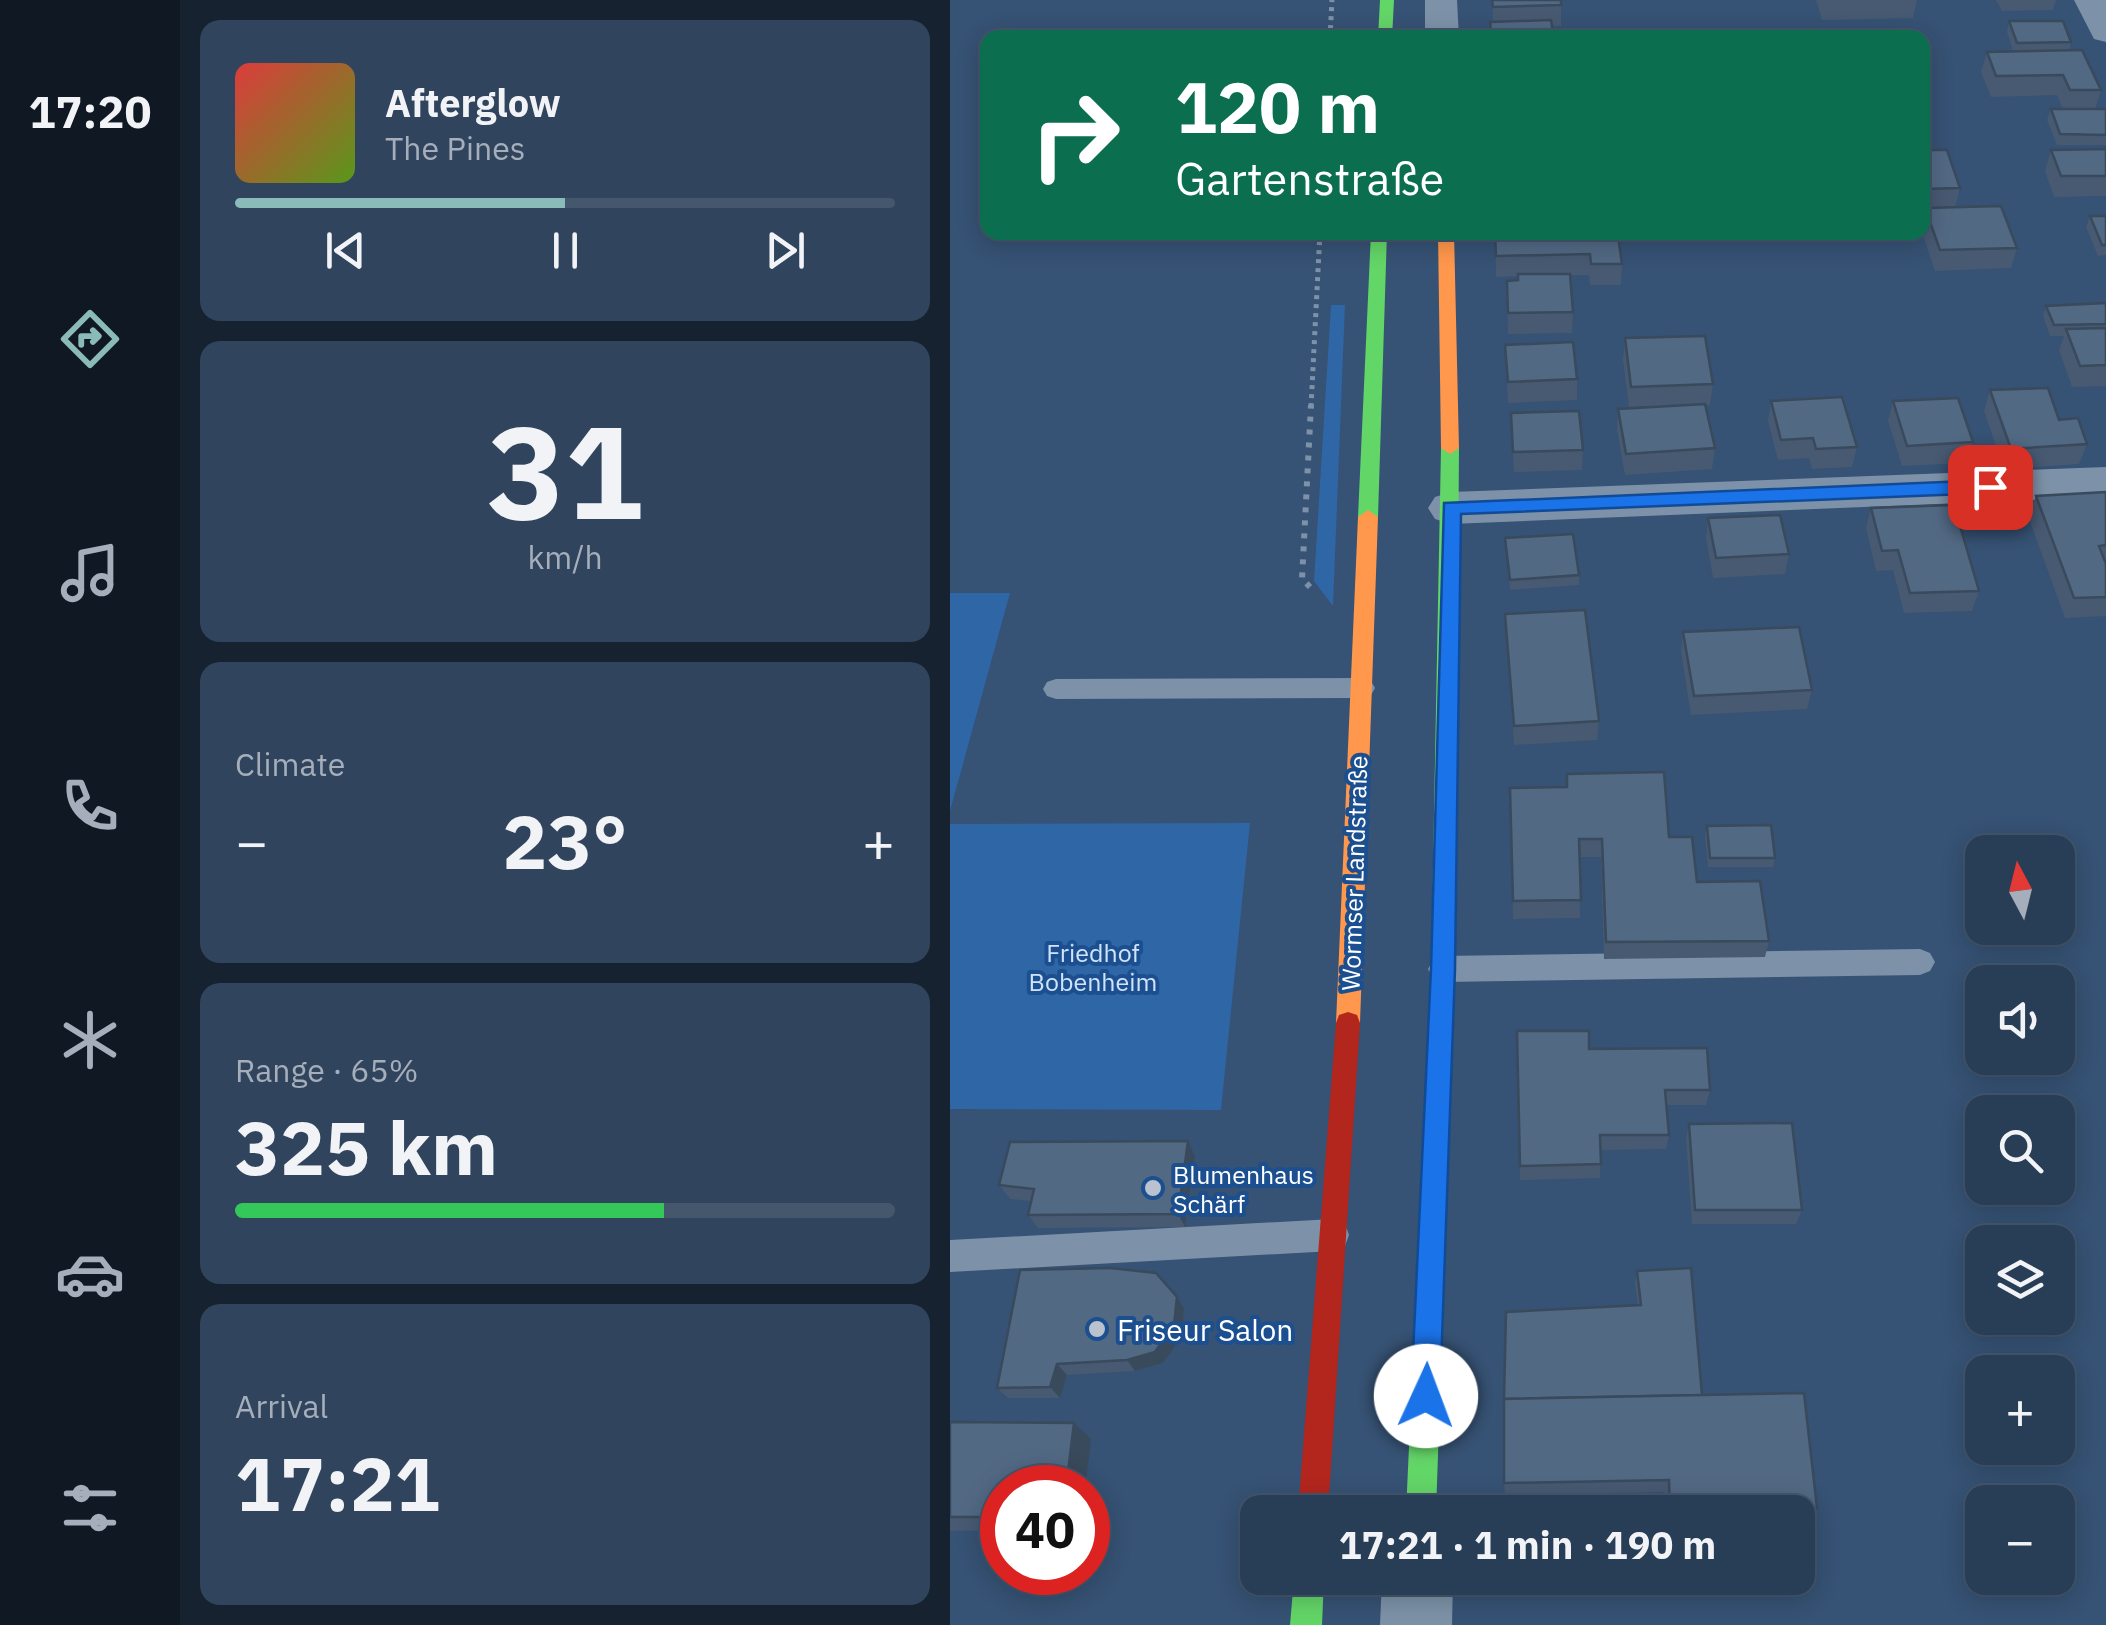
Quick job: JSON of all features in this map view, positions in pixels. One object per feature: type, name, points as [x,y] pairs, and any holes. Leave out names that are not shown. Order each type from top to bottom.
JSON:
[{"type":"main road","points":[[1386,30],[1387,0]]},
{"type":"main road","name":"Wormser Landstraße","points":[[1314,1495],[1350,976],[1379,240]]},
{"type":"main road","points":[[1422,1495],[1443,969],[1451,508],[1446,240]]},
{"type":"main road","points":[[1306,1625],[1308,1595]]},
{"type":"street","points":[[1442,0],[1442,30]]},
{"type":"street","points":[[2090,0],[2106,32]]},
{"type":"street","points":[[1451,508],[2106,482]]},
{"type":"street","points":[[1416,1625],[1417,1595]]},
{"type":"lane","points":[[1056,689],[1362,688]]},
{"type":"lane","points":[[1443,969],[1920,962]]},
{"type":"lane","points":[[950,1256],[1333,1235]]},
{"type":"path","points":[[1330,30],[1332,0]]},
{"type":"green space","points":[[1331,305],[1345,305],[1333,606],[1314,581]]},
{"type":"green space","points":[[950,593],[1010,593],[950,811]]},
{"type":"green space","name":"Friedhof Bobenheim","points":[[1250,823],[1221,1110],[950,1109],[950,824]]},
{"type":"building","points":[[1492,0],[1561,0],[1561,5],[1493,7]]},
{"type":"building","points":[[1551,20],[1553,30],[1491,30],[1490,22]]},
{"type":"building","points":[[2009,21],[2063,21],[2071,42],[2017,43]]},
{"type":"building","points":[[2082,50],[2101,90],[2070,90],[2063,75],[1996,76],[1987,52]]},
{"type":"building","points":[[2051,109],[2106,109],[2106,135],[2060,134]]},
{"type":"building","points":[[2106,149],[2106,176],[2061,176],[2051,150]]},
{"type":"building","points":[[1930,150],[1947,150],[1960,188],[1930,189]]},
{"type":"building","points":[[2001,206],[2017,248],[1940,250],[1930,222],[1930,208]]},
{"type":"building","points":[[2090,216],[2106,216],[2106,245],[2102,245]]},
{"type":"building","points":[[1495,240],[1619,240],[1622,264],[1591,264],[1590,254],[1496,256]]},
{"type":"building","points":[[1518,274],[1570,274],[1573,312],[1508,313],[1507,281],[1518,280]]},
{"type":"building","points":[[2106,303],[2106,324],[2054,325],[2046,306]]},
{"type":"building","points":[[2106,328],[2106,365],[2080,366],[2066,329]]},
{"type":"building","points":[[1705,336],[1713,384],[1631,387],[1625,338]]},
{"type":"building","points":[[1573,342],[1577,379],[1508,382],[1505,345]]},
{"type":"building","points":[[2048,388],[2059,420],[2078,418],[2087,444],[2011,449],[1990,390]]},
{"type":"building","points":[[1842,397],[1857,447],[1816,449],[1813,438],[1781,440],[1771,401]]},
{"type":"building","points":[[1958,398],[1973,442],[1907,446],[1893,401]]},
{"type":"building","points":[[1705,404],[1715,448],[1626,454],[1618,409]]},
{"type":"building","points":[[1579,411],[1583,450],[1513,452],[1511,413]]},
{"type":"building","points":[[2106,492],[2106,545],[2099,546],[2106,564],[2106,597],[2074,598],[2036,496]]},
{"type":"building","points":[[1954,505],[1979,591],[1910,593],[1898,550],[1882,551],[1871,508]]},
{"type":"building","points":[[1780,515],[1789,554],[1716,558],[1708,518]]},
{"type":"building","points":[[1573,534],[1579,575],[1510,580],[1505,538]]},
{"type":"building","points":[[1585,610],[1599,721],[1514,726],[1505,614]]},
{"type":"building","points":[[1799,627],[1812,690],[1694,696],[1683,632]]},
{"type":"building","points":[[1664,772],[1669,837],[1692,837],[1697,882],[1760,881],[1769,941],[1606,942],[1602,839],[1579,839],[1581,900],[1513,901],[1510,788],[1567,787],[1567,774]]},
{"type":"building","points":[[1771,825],[1775,858],[1710,858],[1707,826]]},
{"type":"building","points":[[1517,1031],[1589,1031],[1589,1049],[1707,1048],[1710,1090],[1665,1090],[1669,1135],[1600,1135],[1601,1164],[1520,1166]]},
{"type":"building","points":[[1792,1123],[1802,1210],[1695,1210],[1689,1124]]},
{"type":"building","points":[[1188,1141],[1178,1214],[1028,1215],[1034,1189],[999,1185],[1010,1142]]},
{"type":"building","points":[[1110,1268],[1156,1273],[1177,1297],[1174,1325],[1155,1352],[1127,1360],[1057,1364],[1050,1387],[997,1388],[1020,1270]]},
{"type":"building","points":[[1691,1268],[1702,1395],[1504,1399],[1506,1312],[1641,1305],[1637,1271]]},
{"type":"building","points":[[1804,1393],[1817,1508],[1815,1495],[1669,1495],[1669,1480],[1504,1483],[1504,1399]]},
{"type":"building","points":[[950,1422],[1074,1423],[1069,1465],[980,1465],[980,1517],[950,1517]]},
{"type":"traffic: fast","points":[[1385,30],[1387,0]]},
{"type":"traffic: fast","points":[[1368,517],[1379,240]]},
{"type":"traffic: fast","points":[[1422,1495],[1443,969],[1450,448]]},
{"type":"traffic: fast","points":[[1306,1625],[1308,1595]]},
{"type":"traffic: slow","points":[[1446,240],[1450,448]]},
{"type":"traffic: slow","points":[[1348,1023],[1368,517]]},
{"type":"traffic: jam","points":[[1314,1495],[1348,1023]]},
{"type":"place","name":"Blumenhaus Schärf","points":[[1153,1188]]},
{"type":"place","name":"Friseur Salon","points":[[1097,1329]]},
{"type":"route","points":[[1426,1396],[1443,969],[1451,508],[1990,487]]}]
